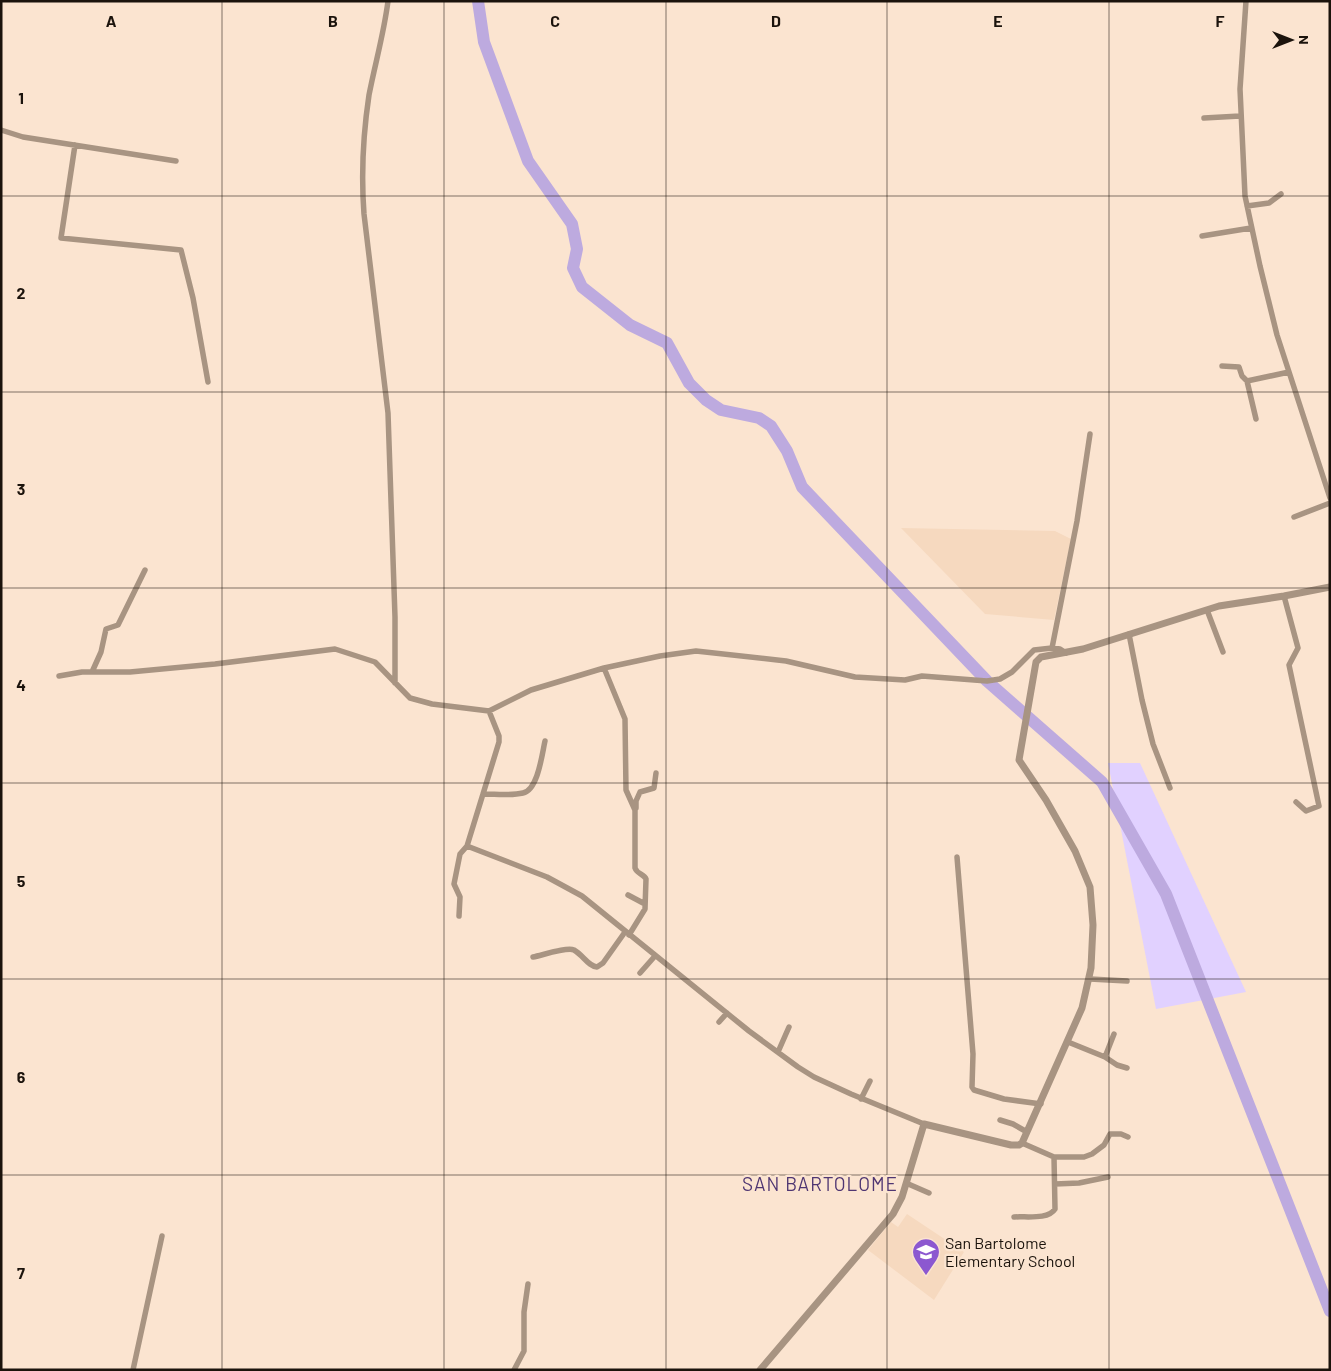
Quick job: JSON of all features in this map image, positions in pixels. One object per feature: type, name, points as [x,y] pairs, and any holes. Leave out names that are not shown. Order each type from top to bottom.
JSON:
[{"type":"street","points":[[388,1],[369,95],[365,126],[362,184],[388,412],[395,617],[395,683]]},
{"type":"street","points":[[1246,1],[1241,66],[1240,116],[1243,180],[1247,206],[1268,302],[1330,498]]},
{"type":"street","points":[[1204,118],[1240,116]]},
{"type":"street","points":[[1,130],[23,137],[176,161]]},
{"type":"street","points":[[74,145],[61,238],[181,250],[193,298],[208,382]]},
{"type":"street","points":[[1247,206],[1269,202],[1281,194]]},
{"type":"street","points":[[1202,236],[1251,228]]},
{"type":"street","points":[[1222,366],[1240,367],[1242,376],[1247,381],[1256,419]]},
{"type":"street","points":[[1247,381],[1289,372]]},
{"type":"street","points":[[1052,648],[1077,521],[1090,434]]},
{"type":"street","points":[[1294,518],[1330,503]]},
{"type":"street","points":[[92,672],[101,652],[106,629],[118,625],[145,570]]},
{"type":"street","points":[[467,846],[547,877],[582,896],[727,1013],[814,1077],[924,1124],[1011,1146],[1019,1145],[1022,1143],[1040,1104],[1082,1008],[1090,979],[1092,959],[1093,920],[1088,881],[1061,823],[1020,763],[1019,757],[1036,662],[1041,657],[1066,653],[1224,605],[1330,587]]},
{"type":"street","points":[[1284,596],[1298,648],[1289,665],[1319,806],[1306,811],[1296,802]]},
{"type":"street","points":[[1207,610],[1224,652]]},
{"type":"street","points":[[1129,634],[1153,744],[1170,788]]},
{"type":"street","points":[[59,676],[70,673],[130,672],[215,664],[335,649],[374,662],[410,698],[432,704],[489,711],[531,690],[604,668],[660,656],[704,651],[786,661],[855,677],[905,680],[922,676],[987,681],[1000,679],[1012,672],[1034,650],[1052,648],[1060,649],[1066,653]]},
{"type":"street","points":[[604,668],[625,719],[626,790],[635,810]]},
{"type":"street","points":[[459,916],[460,897],[454,884],[460,854],[467,846],[499,736],[489,711]]},
{"type":"street","points":[[483,794],[523,793],[529,790],[535,781],[546,741]]},
{"type":"street","points":[[534,957],[572,950],[592,965],[598,967],[627,934],[644,910],[645,877],[636,868],[635,810],[636,800],[640,792],[654,788],[656,773]]},
{"type":"street","points":[[957,857],[973,1054],[972,1087],[984,1095],[1040,1104]]},
{"type":"street","points":[[628,895],[645,904]]},
{"type":"street","points":[[640,973],[655,956]]},
{"type":"street","points":[[1090,979],[1127,980]]},
{"type":"street","points":[[719,1022],[727,1013]]},
{"type":"street","points":[[778,1052],[788,1027]]},
{"type":"street","points":[[1105,1057],[1114,1034]]},
{"type":"street","points":[[1068,1042],[1127,1068]]},
{"type":"street","points":[[862,1099],[870,1081]]},
{"type":"street","points":[[1000,1120],[1014,1124],[1027,1132]]},
{"type":"street","points":[[760,1370],[888,1221],[897,1206],[906,1183],[924,1124]]},
{"type":"street","points":[[1022,1143],[1054,1156],[1084,1157],[1099,1149],[1110,1134],[1121,1134],[1128,1137]]},
{"type":"street","points":[[1014,1217],[1045,1215],[1053,1212],[1055,1204],[1054,1156]]},
{"type":"street","points":[[1055,1184],[1079,1183],[1108,1177]]},
{"type":"street","points":[[906,1183],[929,1194]]},
{"type":"street","points":[[133,1370],[162,1236]]},
{"type":"street","points":[[514,1370],[524,1351],[524,1312],[528,1284]]},
{"type":"shaded area","points":[[901,528],[1055,531],[1071,539],[1054,620],[985,614]]},
{"type":"shaded area","points":[[1108,763],[1140,763],[1246,992],[1156,1009]]},
{"type":"shaded area","name":"San Bartolome Elementary School","points":[[907,1214],[964,1252],[934,1300],[868,1250],[891,1222],[898,1227]]},
{"type":"waterway","points":[[478,1],[484,42],[528,161],[572,224],[577,249],[573,268],[582,287],[630,325],[667,343],[689,383],[706,400],[721,410],[759,418],[771,426],[787,451],[802,487],[987,681],[1102,782],[1166,894],[1330,1311]]},
{"type":"place","name":"San Bartolome Elementary School","points":[[926,1276]]},
{"type":"district","name":"SAN BARTOLOME","points":[[820,1184]]}]
